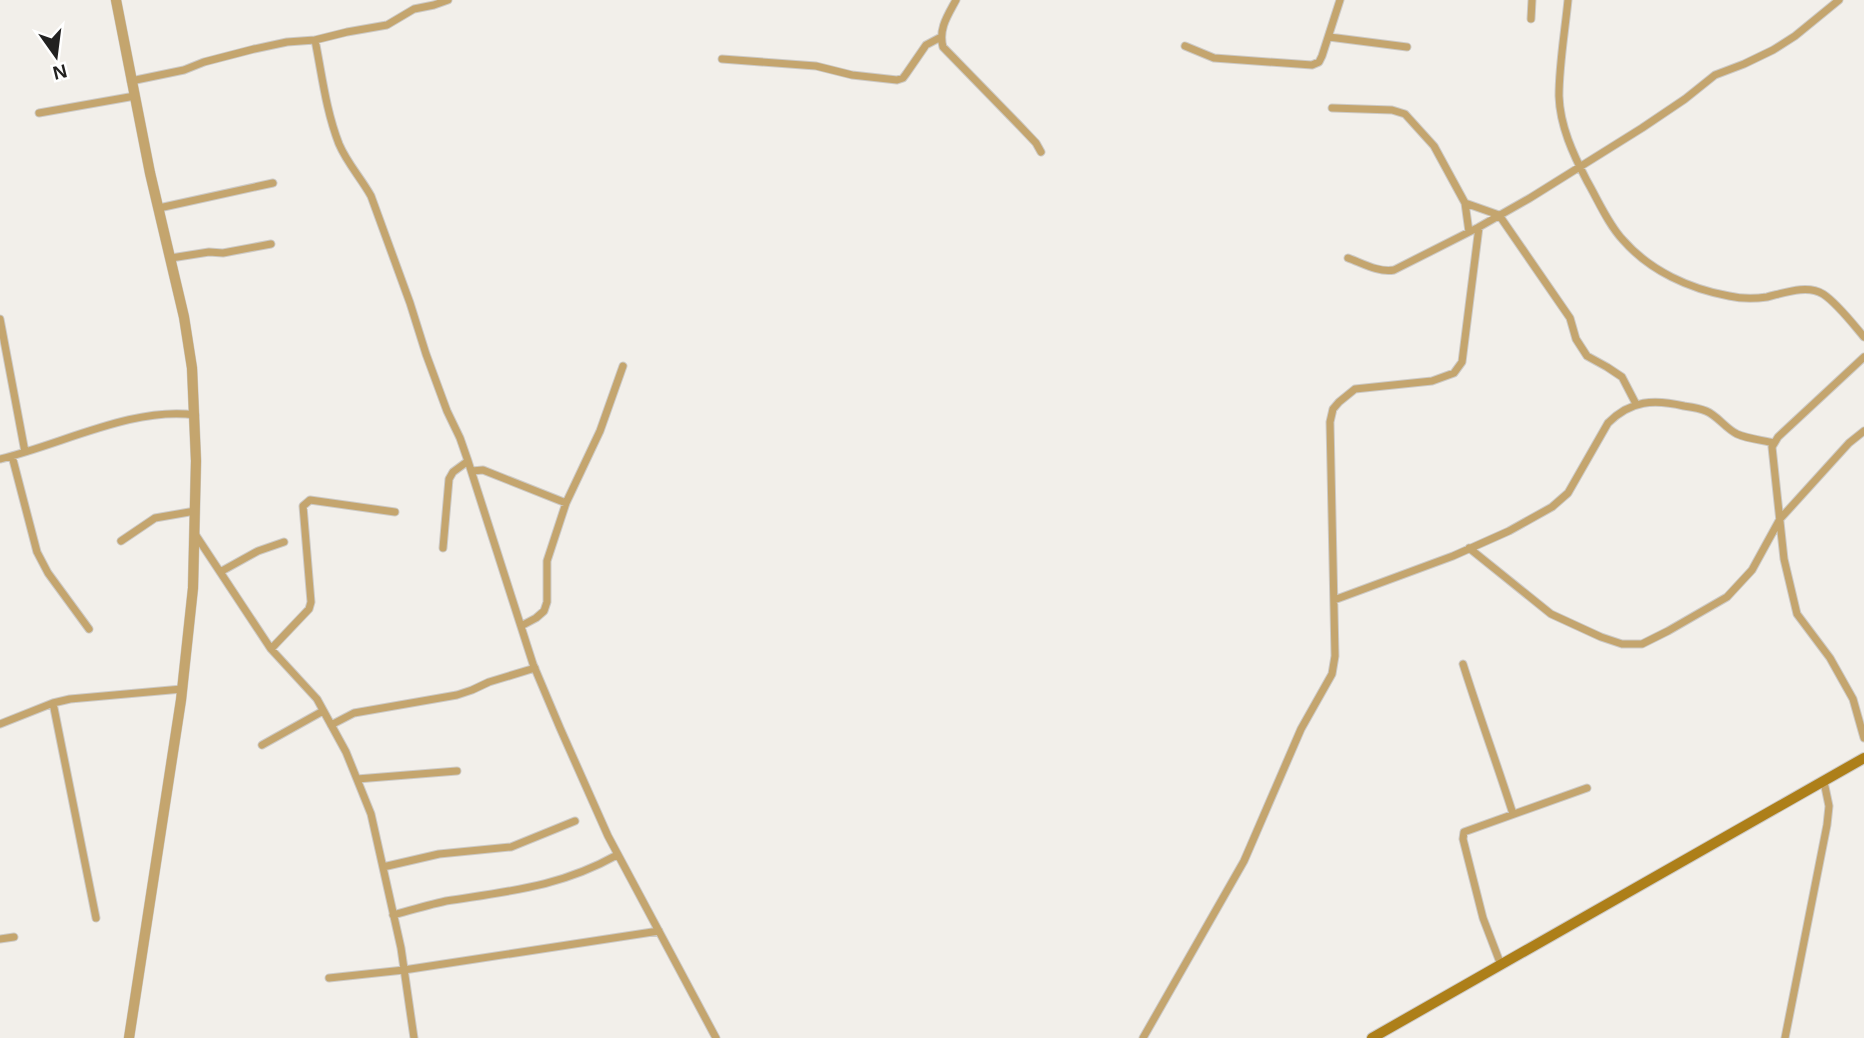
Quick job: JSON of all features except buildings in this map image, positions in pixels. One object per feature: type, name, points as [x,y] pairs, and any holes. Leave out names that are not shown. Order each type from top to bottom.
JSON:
[{"type":"main road","points":[[1372,1038],[1864,758]]},
{"type":"street","points":[[116,0],[131,80],[184,317],[192,368],[195,415],[193,588],[182,690],[130,1038]]},
{"type":"street","points":[[131,80],[184,70],[204,62],[288,42],[315,40],[387,25],[414,9],[448,0]]},
{"type":"street","points":[[956,0],[942,27],[943,47],[1017,122],[1041,152]]},
{"type":"street","points":[[1185,46],[1214,58],[1312,65],[1319,62],[1340,0]]},
{"type":"street","points":[[1531,19],[1532,0]]},
{"type":"street","points":[[1568,0],[1559,96],[1567,141],[1621,239],[1640,257],[1672,278],[1699,289],[1748,299],[1787,291],[1817,291],[1831,300],[1864,337]]},
{"type":"street","points":[[1348,258],[1377,269],[1394,270],[1479,227],[1642,128],[1715,75],[1744,64],[1796,36],[1839,0]]},
{"type":"street","points":[[722,59],[816,66],[852,75],[897,80],[903,78],[926,45],[941,37]]},
{"type":"street","points":[[1329,37],[1407,47]]},
{"type":"street","points":[[315,40],[329,112],[339,143],[346,160],[371,196],[434,377],[472,471],[535,668],[617,855],[716,1038]]},
{"type":"street","points":[[39,113],[135,96]]},
{"type":"street","points":[[1332,108],[1392,110],[1412,119],[1434,146],[1465,203],[1469,232]]},
{"type":"street","points":[[159,208],[273,183]]},
{"type":"street","points":[[1465,203],[1499,215],[1570,318],[1576,339],[1587,356],[1622,377],[1636,404]]},
{"type":"street","points":[[1143,1038],[1244,861],[1301,729],[1332,674],[1335,656],[1330,422],[1333,409],[1355,389],[1432,381],[1454,373],[1462,362],[1479,227]]},
{"type":"street","points":[[171,258],[209,252],[223,253],[271,243]]},
{"type":"street","points":[[0,319],[25,452]]},
{"type":"street","points":[[1864,357],[1797,419],[1772,447],[1784,558],[1797,614],[1830,658],[1853,699],[1864,738]]},
{"type":"street","points":[[521,626],[544,611],[547,602],[547,561],[566,503],[600,431],[623,366]]},
{"type":"street","points":[[1334,600],[1410,573],[1509,531],[1552,506],[1568,493],[1608,423],[1617,414],[1636,404],[1670,402],[1706,411],[1737,433],[1774,443]]},
{"type":"street","points":[[0,458],[150,415],[178,412],[195,415]]},
{"type":"street","points":[[1469,548],[1551,614],[1622,644],[1642,644],[1727,597],[1752,570],[1780,519],[1864,430]]},
{"type":"street","points":[[12,456],[37,552],[48,573],[89,629]]},
{"type":"street","points":[[443,548],[449,479],[453,472],[468,461]]},
{"type":"street","points":[[472,471],[483,470],[566,503]]},
{"type":"street","points":[[271,649],[309,609],[311,602],[303,506],[306,502],[310,500],[395,512]]},
{"type":"street","points":[[121,541],[155,518],[195,512]]},
{"type":"street","points":[[194,533],[271,649],[317,699],[346,752],[371,814],[404,970],[414,1038]]},
{"type":"street","points":[[220,572],[258,551],[284,542]]},
{"type":"street","points":[[1463,664],[1513,814]]},
{"type":"street","points":[[331,724],[354,713],[457,695],[535,668]]},
{"type":"street","points":[[0,724],[53,703],[71,699],[182,690]]},
{"type":"street","points":[[53,703],[96,918]]},
{"type":"street","points":[[262,744],[323,710]]},
{"type":"street","points":[[357,779],[457,771]]},
{"type":"street","points":[[1785,1038],[1827,825],[1829,806],[1824,782]]},
{"type":"street","points":[[1501,965],[1483,918],[1463,839],[1464,832],[1587,788]]},
{"type":"street","points":[[383,867],[439,854],[511,847],[575,821]]},
{"type":"street","points":[[393,915],[443,902],[547,884],[594,868],[617,855]]},
{"type":"street","points":[[329,978],[404,970],[659,931]]},
{"type":"street","points":[[0,939],[14,937]]}]
